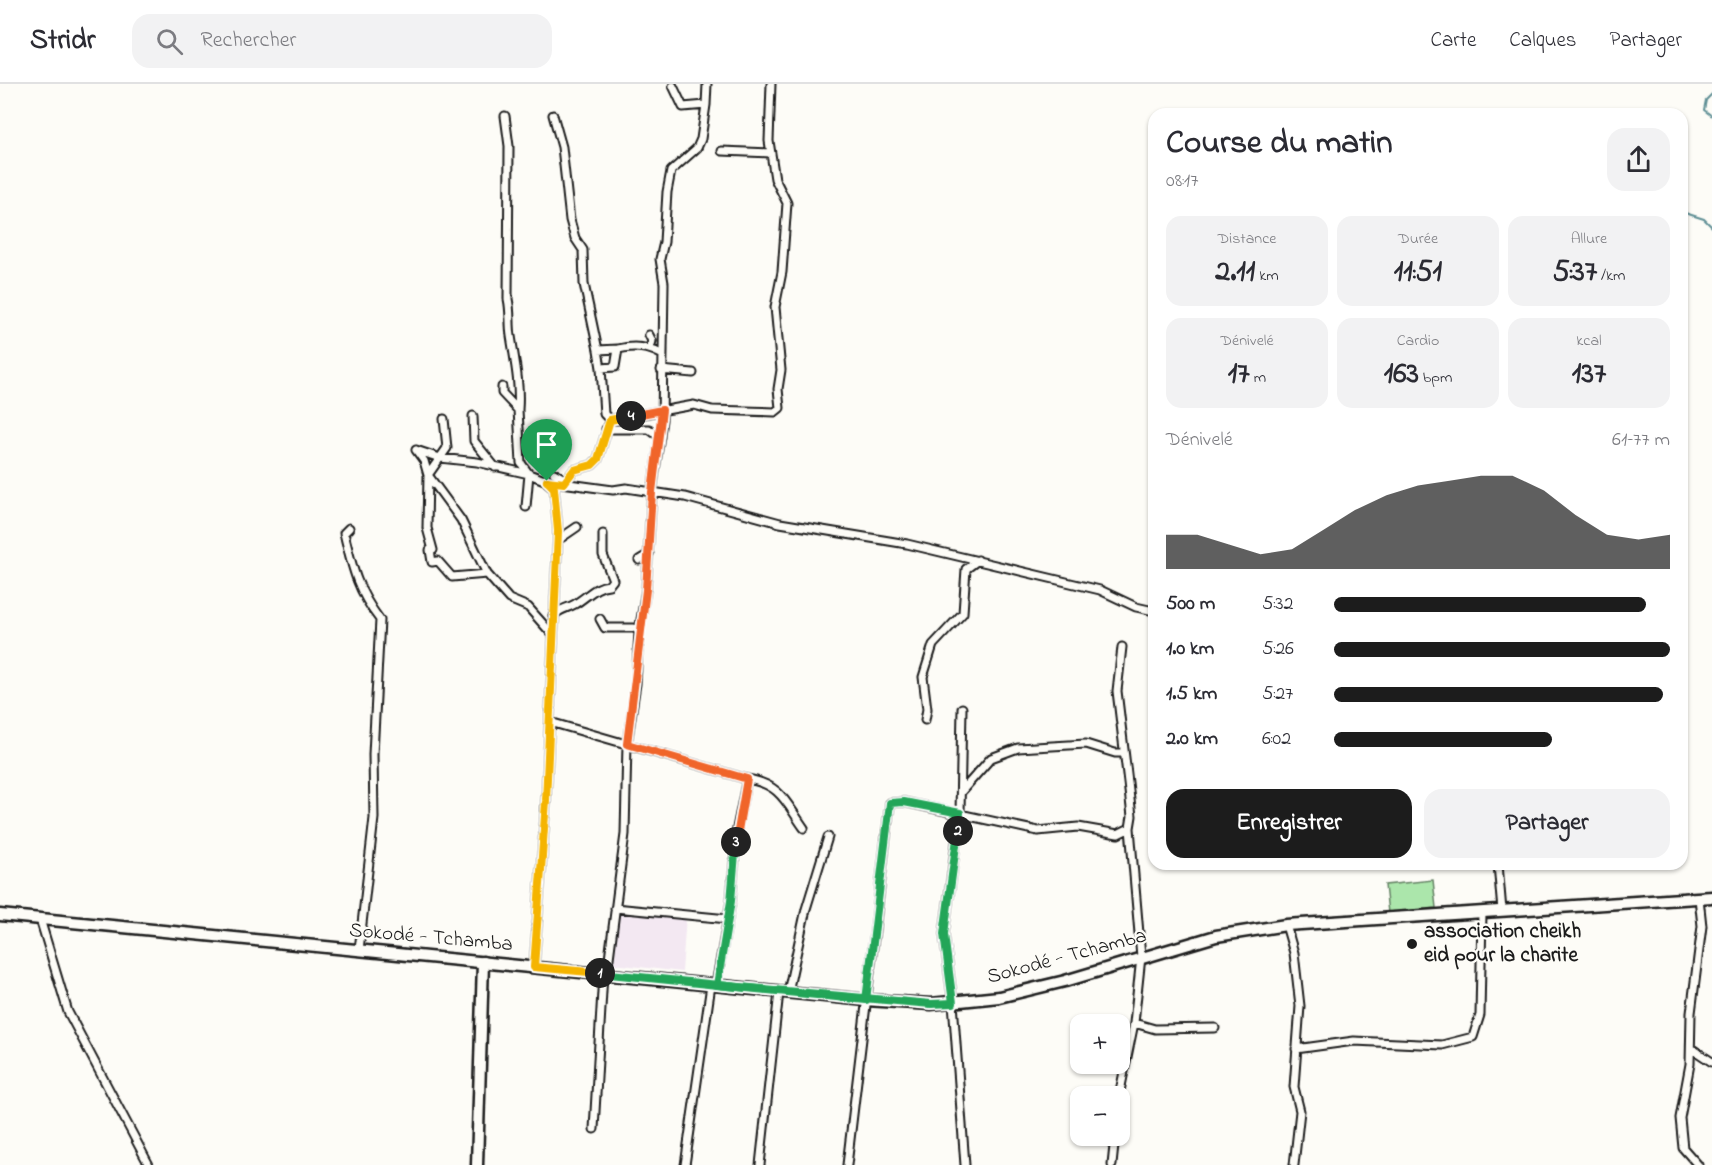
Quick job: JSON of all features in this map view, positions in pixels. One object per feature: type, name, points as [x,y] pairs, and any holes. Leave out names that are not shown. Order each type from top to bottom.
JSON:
[{"type":"main road","name":"Sokodé - Tchamba","points":[[0,915],[907,1004],[953,1003],[1025,991],[1216,936],[1286,925],[1712,897]]},
{"type":"main road","points":[[477,1165],[483,962]]},
{"type":"street","points":[[594,1129],[605,974],[625,834],[627,744],[636,684],[639,631],[649,554],[652,492],[660,437],[664,283],[660,258],[664,242],[667,192],[670,171],[697,148],[701,139],[706,105],[706,84]]},
{"type":"street","points":[[610,420],[694,405],[712,410],[775,412],[780,408],[778,389],[781,370],[775,307],[782,272],[787,203],[775,179],[769,141],[771,84]]},
{"type":"street","points":[[677,85],[683,107],[706,105]]},
{"type":"street","points":[[553,115],[562,147],[570,220],[575,238],[583,250],[584,284],[601,368],[604,414],[610,420]]},
{"type":"street","points":[[504,116],[509,146],[507,299],[519,375],[521,463],[529,474],[526,507]]},
{"type":"street","points":[[722,151],[771,153]]},
{"type":"street","points":[[649,335],[652,341],[650,348]]},
{"type":"street","points":[[598,350],[631,346],[650,348],[661,354]]},
{"type":"street","points":[[601,368],[615,367],[618,349]]},
{"type":"street","points":[[662,370],[693,373]]},
{"type":"street","points":[[502,387],[502,393],[519,410]]},
{"type":"street","points":[[473,416],[474,441],[495,466]]},
{"type":"street","points":[[428,475],[447,448],[444,419]]},
{"type":"street","points":[[564,483],[574,470],[592,465],[598,459],[605,443],[606,429],[610,420]]},
{"type":"street","points":[[606,429],[649,429],[660,437]]},
{"type":"street","points":[[487,574],[452,576],[438,561],[432,562],[430,550],[433,550],[427,528],[428,475],[424,461],[416,450],[440,458],[495,466],[529,474],[547,481],[613,490],[626,488],[685,497],[780,523],[870,537],[978,560],[1100,590],[1136,607],[1148,610]]},
{"type":"street","points":[[554,473],[561,477],[564,483]]},
{"type":"street","points":[[428,475],[461,520],[487,574],[509,599],[528,608],[552,634]]},
{"type":"street","points":[[534,967],[550,722],[552,634],[558,540],[554,488],[547,481]]},
{"type":"street","points":[[558,540],[578,527]]},
{"type":"street","points":[[350,528],[344,533],[355,582],[368,607],[380,620],[372,754],[374,818],[359,950]]},
{"type":"street","points":[[553,616],[560,608],[574,605],[600,585],[609,585],[613,580],[603,555],[603,534]]},
{"type":"street","points":[[639,560],[649,554]]},
{"type":"street","points":[[925,720],[927,709],[923,677],[933,645],[963,613],[966,569],[978,560]]},
{"type":"street","points":[[638,582],[646,590]]},
{"type":"street","points":[[600,619],[605,628],[634,628],[639,631]]},
{"type":"street","points":[[1121,1086],[1134,1023],[1141,957],[1130,828],[1132,816],[1117,691],[1122,647]]},
{"type":"street","points":[[962,708],[960,813],[944,934],[953,1003],[965,1165]]},
{"type":"street","points":[[550,722],[770,785],[782,795],[804,828]]},
{"type":"street","points":[[961,792],[991,758],[1018,748],[1086,744],[1115,753],[1124,753]]},
{"type":"street","points":[[685,1165],[714,985],[728,919],[737,828],[747,779]]},
{"type":"street","points":[[847,1165],[890,803],[904,802],[1038,831],[1078,827],[1118,834],[1130,828]]},
{"type":"street","points":[[760,1165],[783,992],[828,837]]},
{"type":"street","points":[[1499,870],[1502,911]]},
{"type":"street","points":[[1698,1165],[1683,1148],[1680,1118],[1691,1048],[1692,1013],[1702,926],[1699,898]]},
{"type":"street","points":[[615,908],[728,919]]},
{"type":"street","points":[[1296,1049],[1354,1041],[1442,1045],[1473,1037],[1480,1015],[1482,913]]},
{"type":"street","points":[[40,919],[68,1012],[149,1165]]},
{"type":"street","points":[[1286,925],[1294,953],[1300,1006],[1294,1087],[1300,1111],[1294,1165]]},
{"type":"street","points":[[1134,1023],[1155,1029],[1215,1028]]},
{"type":"street","points":[[1691,1048],[1712,1062]]},
{"type":"street","points":[[1112,1165],[1114,1146]]},
{"type":"shaded area","points":[[618,911],[686,916],[682,972],[614,964]]},
{"type":"green space","points":[[1433,880],[1436,908],[1388,913],[1385,885]]},
{"type":"waterway","points":[[1712,94],[1706,100],[1704,110],[1712,116]]},
{"type":"waterway","points":[[1688,214],[1704,219],[1712,227]]},
{"type":"place","name":"association cheikh eid pour la charite","points":[[1412,944]]},
{"type":"route","points":[[547,481],[554,488],[558,531],[546,801],[534,967],[866,1000],[890,803],[904,802],[935,810],[960,813],[944,934],[953,1003],[907,1004],[866,1000],[717,985],[731,901],[737,828],[747,779],[627,744],[636,684],[639,631],[646,590],[652,492],[662,410],[610,420],[606,429],[605,443],[598,459],[592,465],[574,470],[564,483],[547,481]]}]
